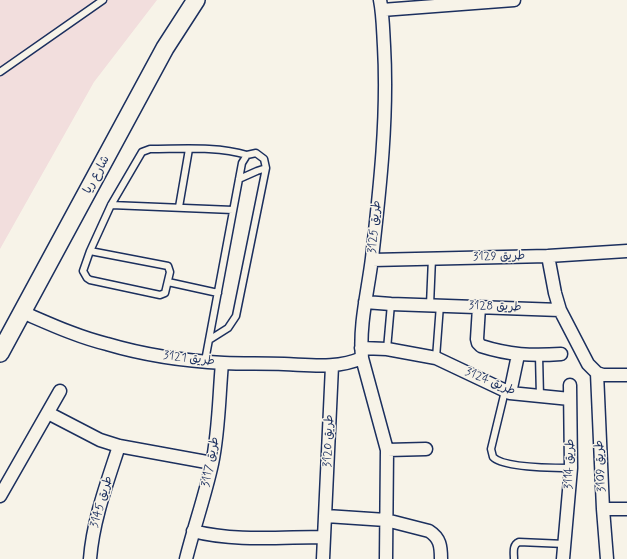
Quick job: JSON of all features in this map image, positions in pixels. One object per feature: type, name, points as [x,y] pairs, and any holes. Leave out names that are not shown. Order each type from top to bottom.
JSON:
[{"type":"main road","name":"شارع ريا","points":[[0,353],[165,48],[196,0]]},
{"type":"street","points":[[381,5],[514,0]]},
{"type":"street","name":"طريق 3125","points":[[381,5],[385,87],[384,125],[372,260],[365,302],[361,353],[387,450],[386,559]]},
{"type":"street","name":"طريق 3129","points":[[372,260],[548,256],[627,251]]},
{"type":"street","points":[[548,256],[555,294],[560,310],[588,364],[597,373],[609,376],[627,375]]},
{"type":"street","name":"طريق 3128","points":[[365,302],[560,310]]},
{"type":"street","points":[[479,307],[477,340],[478,344],[481,346],[518,355],[561,354]]},
{"type":"street","name":"طريق 3121","points":[[22,312],[69,332],[106,344],[144,353],[222,363],[332,366],[343,365],[361,353]]},
{"type":"street","name":"طريق 3124","points":[[361,353],[387,349],[436,358],[508,392],[570,400]]},
{"type":"street","points":[[508,392],[518,355]]},
{"type":"street","name":"طريق 3117","points":[[186,559],[207,487],[212,463],[216,438],[222,363]]},
{"type":"street","name":"طريق 3120","points":[[323,559],[332,366]]},
{"type":"street","name":"طريق 3109","points":[[597,373],[603,509],[607,559]]},
{"type":"street","name":"طريق 3114","points":[[563,559],[571,468],[570,385]]},
{"type":"street","points":[[0,496],[60,391]]},
{"type":"street","points":[[48,413],[100,440],[119,446],[212,463]]},
{"type":"street","name":"طريق 3145","points":[[90,559],[98,509],[119,446]]},
{"type":"street","points":[[387,450],[426,449]]},
{"type":"street","points":[[603,509],[627,509]]},
{"type":"street","points":[[326,516],[386,520],[429,531],[435,534],[439,540],[441,546],[440,559]]},
{"type":"street","points":[[193,531],[218,537],[230,538],[324,537]]},
{"type":"lane","points":[[0,72],[103,0]]},
{"type":"lane","points":[[90,251],[166,265],[170,270],[166,291],[162,295],[90,280],[83,271],[90,251],[110,205],[142,152],[150,149],[189,149],[222,150],[247,155],[256,153],[261,155],[266,163],[266,168],[236,316],[228,328],[209,340]]},
{"type":"lane","points":[[179,207],[189,149]]},
{"type":"lane","points":[[206,361],[242,163],[247,155]]},
{"type":"lane","points":[[239,179],[247,174],[266,168]]},
{"type":"lane","points":[[110,205],[233,210]]},
{"type":"lane","points":[[432,258],[436,358]]},
{"type":"lane","points":[[168,282],[218,293]]},
{"type":"lane","points":[[387,349],[391,304]]},
{"type":"lane","points":[[539,355],[540,397]]},
{"type":"lane","points":[[508,392],[491,449],[492,457],[499,462],[517,465],[544,468],[571,468]]},
{"type":"lane","points":[[514,559],[514,547],[519,542],[565,544]]},
{"type":"shaded area","points":[[0,0],[157,0],[94,82],[0,249]]}]
